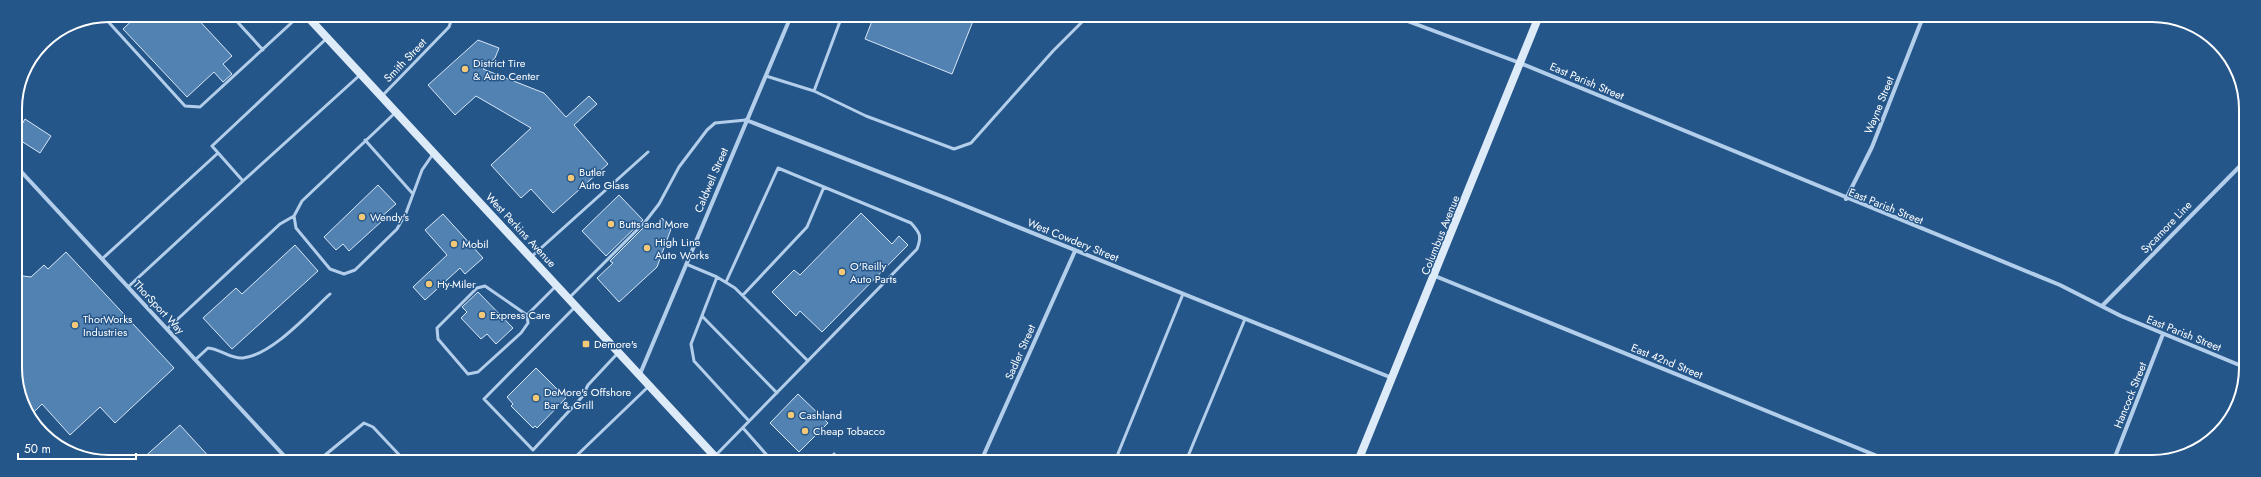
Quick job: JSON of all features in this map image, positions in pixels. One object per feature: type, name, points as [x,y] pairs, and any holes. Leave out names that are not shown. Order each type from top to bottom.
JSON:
[{"type":"main road","name":"West Perkins Avenue","points":[[312,22],[619,351],[713,455]]},
{"type":"main road","name":"Columbus Avenue","points":[[1361,455],[1435,276],[1537,22]]},
{"type":"street","name":"Caldwell Street","points":[[640,374],[788,22]]},
{"type":"street","name":"East Parish Street","points":[[1410,22],[1520,63],[1846,199],[2060,286],[2164,334],[2239,365]]},
{"type":"street","name":"Wayne Street","points":[[1846,199],[1870,152],[1921,22]]},
{"type":"street","name":"West Cowdery Street","points":[[746,120],[946,198],[1393,378]]},
{"type":"street","name":"Sycamore Line","points":[[2102,306],[2239,167]]},
{"type":"street","name":"ThorSport Way","points":[[22,172],[283,455]]},
{"type":"street","name":"Sadler Street","points":[[984,455],[1075,251]]},
{"type":"street","name":"East 42nd Street","points":[[1435,276],[1875,455]]},
{"type":"street","name":"Hancock Street","points":[[2116,455],[2164,334]]},
{"type":"lane","points":[[108,22],[185,106],[200,107],[292,22]]},
{"type":"lane","points":[[237,22],[262,50]]},
{"type":"lane","name":"Smith Street","points":[[382,97],[449,28],[451,22]]},
{"type":"lane","points":[[814,91],[840,22]]},
{"type":"lane","points":[[766,76],[814,91],[866,116],[954,149],[971,144],[1053,51],[1082,22]]},
{"type":"lane","points":[[243,181],[212,146],[327,38]]},
{"type":"lane","points":[[128,288],[361,74]]},
{"type":"lane","points":[[167,329],[280,224],[294,216],[302,201],[396,112]]},
{"type":"lane","points":[[569,298],[645,222],[659,204],[678,167],[707,130],[715,123],[746,120]]},
{"type":"lane","points":[[365,140],[413,194]]},
{"type":"lane","points":[[531,257],[648,152]]},
{"type":"lane","points":[[102,259],[218,153]]},
{"type":"lane","points":[[294,216],[296,228],[330,269],[344,274],[355,270],[397,229],[406,213],[422,170],[434,153]]},
{"type":"lane","points":[[720,455],[749,421],[917,249],[921,240],[920,233],[911,223],[778,168],[726,282]]},
{"type":"lane","points":[[743,295],[789,248],[807,227],[824,187]]},
{"type":"lane","points":[[686,264],[718,277],[743,295],[808,361]]},
{"type":"lane","points":[[718,277],[691,344],[694,361],[749,421]]},
{"type":"lane","points":[[527,315],[557,285]]},
{"type":"lane","points":[[485,286],[527,315],[528,323],[521,333],[478,372],[468,374],[438,339],[437,328],[476,288],[485,286]]},
{"type":"lane","points":[[195,360],[208,348],[230,356],[243,358],[257,354],[271,346],[330,294]]},
{"type":"lane","points":[[1117,455],[1183,294]]},
{"type":"lane","points":[[576,306],[484,399],[533,450],[582,397],[588,385],[619,351]]},
{"type":"lane","points":[[702,316],[777,393]]},
{"type":"lane","points":[[1188,455],[1245,319]]},
{"type":"lane","points":[[577,455],[650,385]]},
{"type":"lane","points":[[325,455],[364,424],[373,428],[399,455]]},
{"type":"lane","points":[[743,428],[767,455]]},
{"type":"building","points":[[130,22],[200,22],[232,56],[223,64],[232,74],[223,82],[214,72],[187,97],[123,29]]},
{"type":"building","points":[[872,22],[973,22],[952,74],[865,39]]},
{"type":"building","points":[[478,40],[499,48],[495,58],[483,69],[544,93],[566,117],[589,96],[597,104],[574,125],[608,164],[553,213],[531,189],[521,198],[491,165],[531,128],[476,96],[455,115],[428,85]]},
{"type":"building","points":[[25,119],[51,136],[40,153],[22,141],[22,124]]},
{"type":"building","name":"Wendy's","points":[[378,185],[396,204],[380,218],[382,221],[349,251],[343,244],[336,250],[324,237]]},
{"type":"building","name":"Butts and More","points":[[619,195],[643,220],[606,256],[582,231]]},
{"type":"building","name":"O'Reilly Auto Parts","points":[[861,213],[892,244],[899,236],[908,245],[822,332],[800,311],[796,316],[772,292],[794,270],[800,275]]},
{"type":"building","name":"Mobil","points":[[443,214],[483,258],[465,274],[460,268],[425,300],[413,287],[447,255],[425,230]]},
{"type":"building","name":"High Line Auto Works","points":[[662,218],[671,229],[657,267],[619,302],[597,278],[613,263],[610,261],[647,224],[651,229]]},
{"type":"building","points":[[295,245],[318,271],[232,349],[203,318],[236,288],[242,294]]},
{"type":"building","name":"ThorWorks Industries","points":[[66,252],[174,368],[115,423],[100,407],[70,435],[42,404],[34,412],[29,402],[25,391],[22,374],[22,277],[31,277],[44,265],[48,269]]},
{"type":"building","name":"Express Care","points":[[478,292],[513,328],[496,344],[487,334],[481,339],[461,318],[467,312],[462,307]]},
{"type":"building","name":"DeMore's Offshore Bar & Grill","points":[[536,368],[566,398],[537,428],[535,426],[533,428],[511,406],[513,404],[507,397]]},
{"type":"building","points":[[798,394],[828,423],[799,452],[770,423]]},
{"type":"building","points":[[180,425],[207,455],[147,455]]},
{"type":"place","name":"District Tire & Auto Center","points":[[465,69]]},
{"type":"place","name":"Butler Auto Glass","points":[[571,178]]},
{"type":"place","name":"Wendy's","points":[[362,217]]},
{"type":"place","name":"Butts and More","points":[[611,224]]},
{"type":"place","name":"Mobil","points":[[454,244]]},
{"type":"place","name":"High Line Auto Works","points":[[647,248]]},
{"type":"place","name":"O'Reilly Auto Parts","points":[[842,272]]},
{"type":"place","name":"Hy-Miler","points":[[429,284]]},
{"type":"place","name":"Express Care","points":[[482,315]]},
{"type":"place","name":"ThorWorks Industries","points":[[75,325]]},
{"type":"place","name":"Demore's","points":[[586,344]]},
{"type":"place","name":"DeMore's Offshore Bar & Grill","points":[[536,398]]},
{"type":"place","name":"Cashland","points":[[791,415]]},
{"type":"place","name":"Cheap Tobacco","points":[[805,431]]}]
